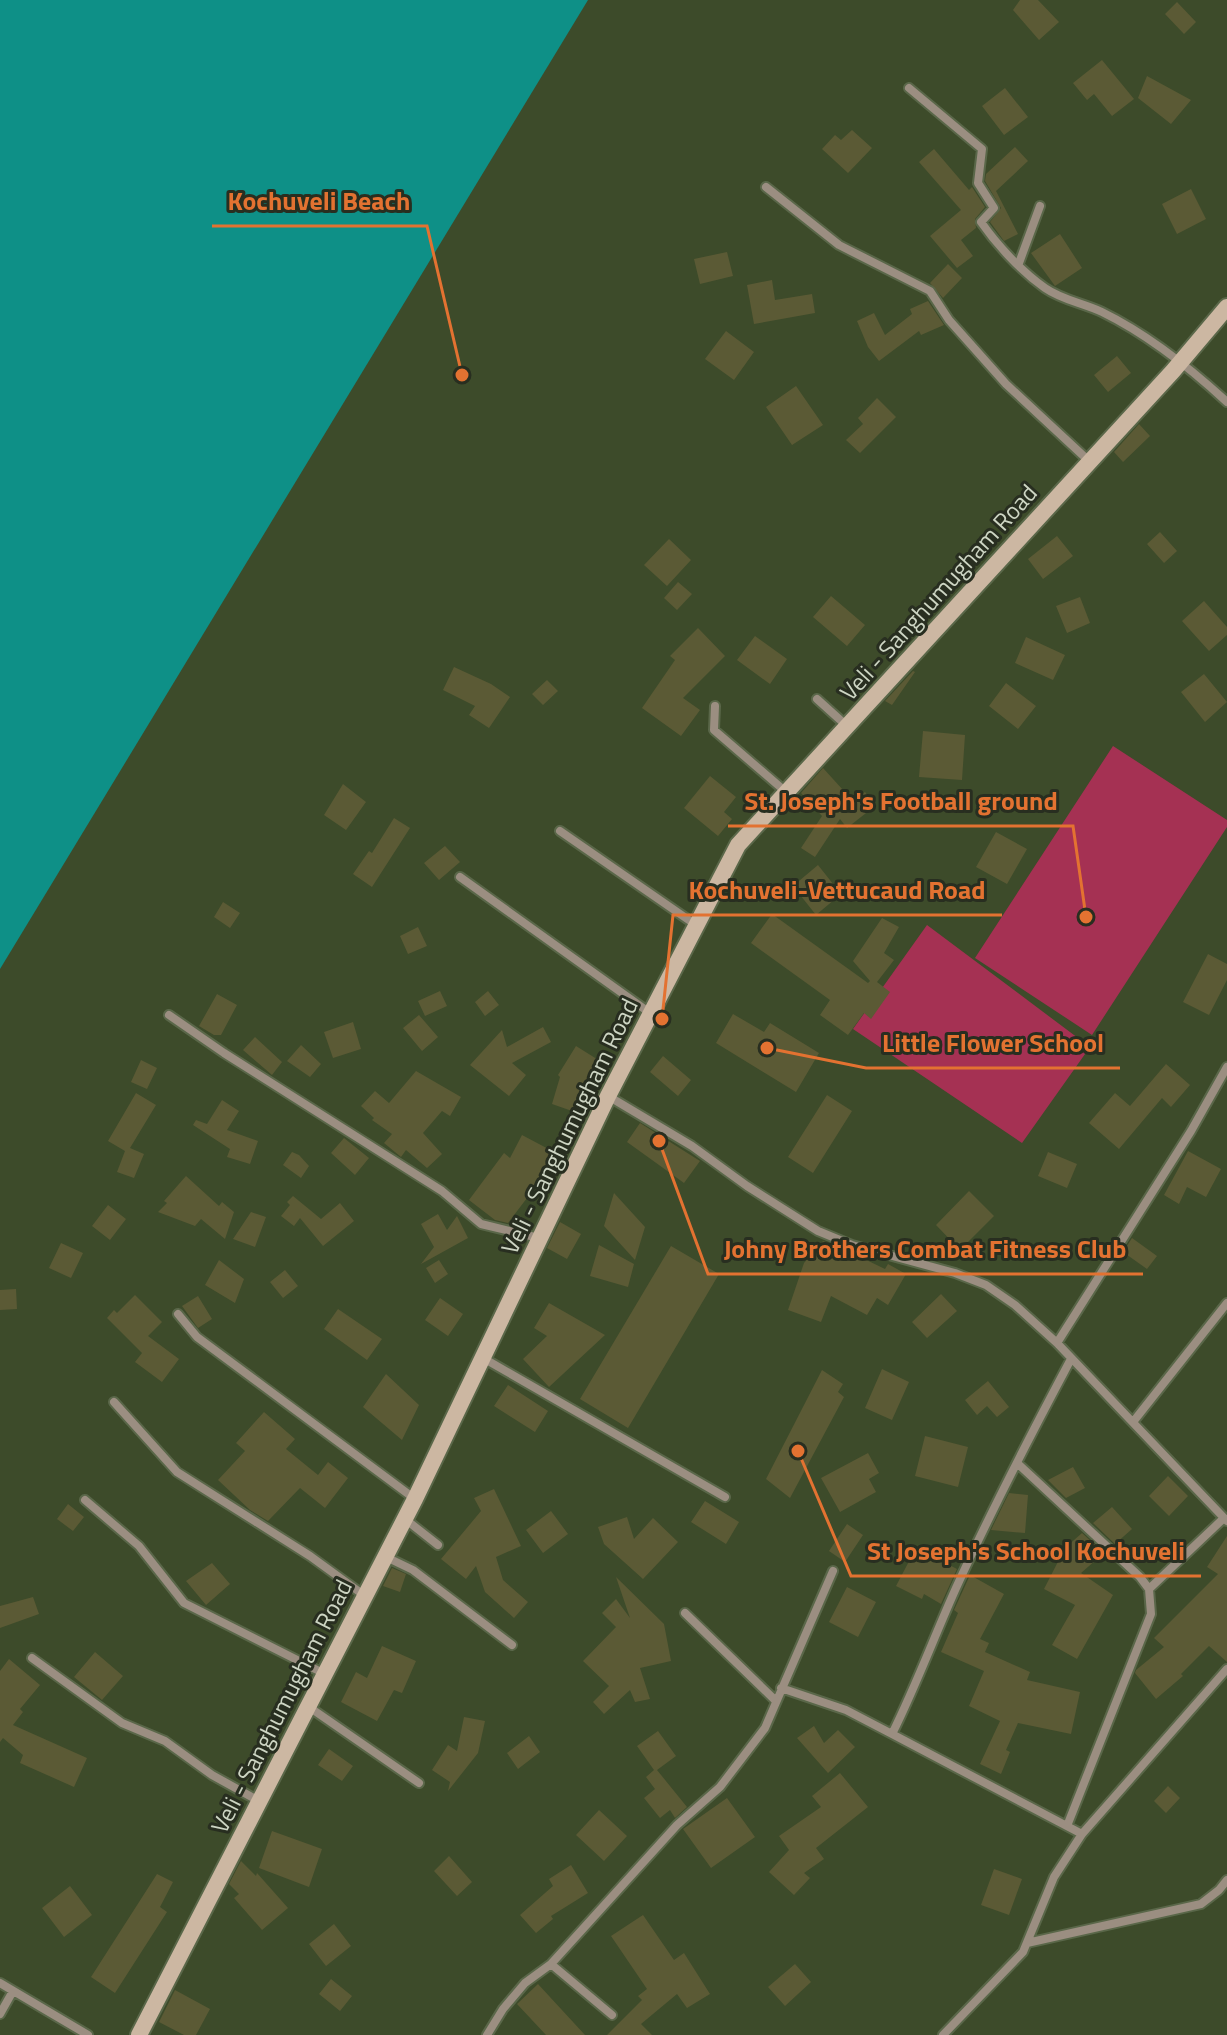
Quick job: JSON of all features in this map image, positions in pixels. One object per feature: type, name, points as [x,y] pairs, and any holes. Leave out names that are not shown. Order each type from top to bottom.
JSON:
[{"type":"main road","name":"Veli - Sanghumugham Road","points":[[139,2035],[415,1499],[608,1096],[738,845],[1090,462],[1227,307]]},
{"type":"street","points":[[909,88],[982,149],[978,183],[994,208],[981,222],[994,241],[1045,288],[1071,302],[1101,312],[1181,360],[1227,402]]},
{"type":"street","points":[[766,187],[839,245],[930,291],[949,320],[1006,384],[1090,462]]},
{"type":"street","points":[[1019,263],[1040,206]]},
{"type":"street","points":[[817,699],[848,727]]},
{"type":"street","points":[[715,706],[714,730],[787,792]]},
{"type":"street","points":[[560,831],[697,925]]},
{"type":"street","points":[[460,877],[651,1014]]},
{"type":"street","points":[[169,1015],[442,1191],[481,1224],[540,1238]]},
{"type":"street","points":[[1057,1343],[1191,1131],[1227,1067]]},
{"type":"street","points":[[608,1096],[692,1146],[747,1186],[818,1231],[852,1245],[955,1273],[986,1285],[1015,1305],[1057,1343],[1226,1520],[1149,1589]]},
{"type":"street","points":[[1133,1422],[1227,1303]]},
{"type":"street","points":[[178,1314],[197,1337],[415,1499]]},
{"type":"street","points":[[483,1358],[725,1497]]},
{"type":"street","points":[[892,1734],[918,1683],[957,1586],[1028,1437],[1071,1359]]},
{"type":"street","points":[[114,1402],[177,1472],[310,1556],[365,1596]]},
{"type":"street","points":[[1017,1463],[1140,1577],[1149,1589],[1151,1614],[1067,1826]]},
{"type":"street","points":[[85,1500],[139,1546],[184,1603],[325,1674]]},
{"type":"street","points":[[404,1519],[438,1545]]},
{"type":"street","points":[[385,1556],[413,1570],[512,1645]]},
{"type":"street","points":[[487,2035],[503,2009],[525,1983],[551,1964],[677,1825],[720,1787],[765,1728],[833,1571]]},
{"type":"street","points":[[685,1613],[776,1701]]},
{"type":"street","points":[[32,1658],[122,1723],[165,1741],[212,1775],[259,1801]]},
{"type":"street","points":[[943,2035],[1023,1952],[1054,1877],[1082,1834],[1227,1669]]},
{"type":"street","points":[[781,1688],[846,1710],[1082,1834]]},
{"type":"street","points":[[308,1706],[419,1783]]},
{"type":"street","points":[[1027,1943],[1201,1904],[1227,1880]]},
{"type":"street","points":[[551,1964],[612,2015]]},
{"type":"street","points":[[0,1983],[88,2035]]},
{"type":"street","points":[[0,2014],[13,1991]]},
{"type":"shaded area","points":[[1113,746],[1227,820],[1227,827],[1092,1035],[975,958]]},
{"type":"shaded area","points":[[927,925],[1090,1047],[1022,1143],[853,1029]]},
{"type":"water","points":[[0,0],[588,0],[0,969]]},
{"type":"building","points":[[1020,0],[1038,0],[1059,22],[1039,40],[1013,10]]},
{"type":"building","points":[[1177,2],[1196,22],[1184,34],[1165,14]]},
{"type":"building","points":[[1102,60],[1134,99],[1112,116],[1094,94],[1087,100],[1073,83]]},
{"type":"building","points":[[1147,76],[1191,100],[1171,124],[1138,98]]},
{"type":"building","points":[[1005,88],[1028,117],[1004,135],[982,106]]},
{"type":"building","points":[[852,130],[872,148],[848,173],[822,149],[835,135],[841,140]]},
{"type":"building","points":[[1015,147],[1028,161],[996,191],[1018,234],[1004,241],[990,222],[1001,208],[985,181],[986,174]]},
{"type":"building","points":[[934,149],[969,190],[972,187],[985,207],[975,219],[976,228],[961,240],[973,256],[957,268],[930,236],[961,210],[919,162]]},
{"type":"building","points":[[1191,189],[1206,219],[1177,234],[1162,204]]},
{"type":"building","points":[[1060,234],[1082,268],[1055,286],[1031,253]]},
{"type":"building","points":[[727,252],[733,276],[700,284],[694,259]]},
{"type":"building","points":[[948,264],[962,278],[943,298],[930,283]]},
{"type":"building","points":[[772,280],[775,300],[812,294],[815,313],[754,324],[747,285]]},
{"type":"building","points":[[928,301],[944,325],[921,335],[919,331],[879,361],[868,347],[857,321],[874,313],[885,335],[912,314],[910,309]]},
{"type":"building","points":[[726,331],[754,352],[734,380],[705,359]]},
{"type":"building","points":[[1117,356],[1131,373],[1108,392],[1094,375]]},
{"type":"building","points":[[796,386],[823,425],[792,445],[766,407]]},
{"type":"building","points":[[877,398],[896,417],[860,453],[846,440],[863,424],[858,418]]},
{"type":"building","points":[[1139,424],[1150,436],[1123,462],[1114,452]]},
{"type":"building","points":[[1160,532],[1177,551],[1164,563],[1147,544]]},
{"type":"building","points":[[1057,536],[1073,556],[1043,579],[1028,559]]},
{"type":"building","points":[[669,539],[691,560],[667,586],[644,565]]},
{"type":"building","points":[[678,582],[692,594],[677,610],[664,598]]},
{"type":"building","points":[[831,596],[865,625],[847,646],[813,617]]},
{"type":"building","points":[[1080,597],[1090,623],[1067,633],[1056,606]]},
{"type":"building","points":[[1204,601],[1227,627],[1227,635],[1209,651],[1182,621]]},
{"type":"building","points":[[698,628],[725,656],[683,698],[700,710],[681,736],[642,708],[675,660],[670,656]]},
{"type":"building","points":[[755,636],[787,659],[770,684],[737,660]]},
{"type":"building","points":[[1026,637],[1065,655],[1053,680],[1015,663]]},
{"type":"building","points":[[454,667],[491,684],[510,697],[489,728],[469,715],[475,706],[443,690]]},
{"type":"building","points":[[913,671],[892,705],[885,701]]},
{"type":"building","points":[[1204,674],[1227,702],[1205,722],[1181,692]]},
{"type":"building","points":[[547,680],[558,691],[543,705],[532,694]]},
{"type":"building","points":[[1006,683],[1036,706],[1018,729],[989,706]]},
{"type":"building","points":[[923,731],[965,735],[962,780],[919,777]]},
{"type":"building","points":[[823,768],[853,801],[865,792],[875,806],[847,828],[840,819],[815,857],[801,848],[822,816],[801,793]]},
{"type":"building","points":[[710,776],[736,797],[724,812],[732,819],[718,836],[684,808]]},
{"type":"building","points":[[343,784],[366,802],[346,830],[324,815]]},
{"type":"building","points":[[394,818],[410,828],[372,887],[353,874],[369,851],[372,853]]},
{"type":"building","points":[[996,832],[1027,849],[1007,884],[976,867]]},
{"type":"building","points":[[445,846],[460,862],[439,880],[424,863]]},
{"type":"building","points":[[818,865],[841,894],[816,915],[793,886]]},
{"type":"building","points":[[223,902],[240,913],[230,928],[214,917]]},
{"type":"building","points":[[772,914],[868,983],[870,981],[853,961],[882,918],[899,927],[884,953],[894,960],[877,982],[890,992],[871,1019],[864,1013],[848,1035],[820,1015],[830,1000],[751,943]]},
{"type":"building","points":[[418,927],[427,946],[408,954],[400,936]]},
{"type":"building","points":[[1208,954],[1227,964],[1227,980],[1209,1015],[1183,1002]]},
{"type":"building","points":[[440,991],[447,1006],[425,1016],[418,1001]]},
{"type":"building","points":[[488,991],[499,1005],[485,1016],[475,1002]]},
{"type":"building","points":[[217,994],[237,1005],[221,1035],[214,1035],[199,1026]]},
{"type":"building","points":[[733,1014],[764,1032],[770,1023],[819,1053],[796,1092],[716,1043]]},
{"type":"building","points":[[419,1015],[438,1037],[422,1051],[403,1028]]},
{"type":"building","points":[[353,1022],[361,1049],[333,1058],[324,1032]]},
{"type":"building","points":[[543,1027],[551,1042],[512,1063],[526,1075],[509,1096],[470,1065],[502,1030],[507,1047]]},
{"type":"building","points":[[255,1037],[282,1062],[272,1075],[243,1050]]},
{"type":"building","points":[[301,1045],[321,1064],[310,1077],[287,1061]]},
{"type":"building","points":[[576,1046],[600,1061],[578,1094],[572,1111],[552,1104],[558,1075]]},
{"type":"building","points":[[663,1056],[691,1080],[678,1096],[650,1072]]},
{"type":"building","points":[[141,1060],[157,1068],[147,1089],[131,1082]]},
{"type":"building","points":[[1166,1064],[1190,1085],[1171,1107],[1162,1098],[1119,1149],[1089,1123],[1115,1093],[1130,1106]]},
{"type":"building","points":[[416,1071],[461,1097],[450,1116],[442,1111],[423,1133],[442,1154],[427,1168],[406,1150],[401,1157],[384,1143],[392,1134],[372,1120],[374,1118],[361,1106],[375,1091],[389,1103]]},
{"type":"building","points":[[136,1093],[156,1105],[130,1148],[144,1154],[134,1178],[117,1172],[125,1151],[108,1141]]},
{"type":"building","points":[[827,1095],[852,1111],[813,1173],[788,1157]]},
{"type":"building","points":[[222,1100],[239,1111],[227,1130],[258,1141],[250,1164],[227,1157],[230,1149],[193,1125],[196,1120],[207,1124]]},
{"type":"building","points":[[640,1123],[700,1161],[684,1183],[627,1142]]},
{"type":"building","points":[[522,1135],[556,1153],[546,1173],[508,1223],[495,1220],[469,1200],[504,1153],[510,1158]]},
{"type":"building","points":[[344,1138],[369,1158],[355,1175],[331,1153]]},
{"type":"building","points":[[1188,1151],[1221,1169],[1206,1197],[1187,1187],[1179,1204],[1164,1195]]},
{"type":"building","points":[[292,1152],[309,1166],[301,1178],[283,1165]]},
{"type":"building","points":[[1048,1152],[1077,1164],[1067,1188],[1038,1176]]},
{"type":"building","points":[[186,1176],[219,1206],[222,1202],[234,1212],[225,1239],[201,1219],[195,1226],[158,1212]]},
{"type":"building","points":[[969,1191],[994,1216],[960,1250],[936,1225]]},
{"type":"building","points":[[614,1193],[645,1227],[635,1260],[604,1226]]},
{"type":"building","points":[[293,1196],[321,1219],[340,1203],[354,1221],[323,1246],[300,1218],[294,1226],[281,1216]]},
{"type":"building","points":[[108,1205],[126,1219],[110,1240],[92,1226]]},
{"type":"building","points":[[251,1212],[266,1217],[255,1247],[233,1239]]},
{"type":"building","points":[[438,1214],[447,1230],[457,1216],[468,1238],[421,1264],[434,1247],[421,1224]]},
{"type":"building","points":[[560,1222],[581,1234],[567,1259],[547,1248]]},
{"type":"building","points":[[1132,1238],[1157,1256],[1147,1269],[1123,1252]]},
{"type":"building","points":[[823,1241],[838,1247],[852,1259],[854,1254],[885,1269],[888,1264],[906,1274],[888,1305],[877,1298],[867,1315],[831,1296],[821,1322],[788,1310],[804,1263]]},
{"type":"building","points":[[61,1243],[83,1253],[71,1278],[49,1268]]},
{"type":"building","points":[[599,1245],[634,1264],[628,1287],[590,1276]]},
{"type":"building","points":[[671,1246],[719,1274],[628,1428],[580,1399]]},
{"type":"building","points":[[219,1260],[244,1279],[235,1303],[205,1285]]},
{"type":"building","points":[[439,1260],[448,1274],[435,1283],[426,1268]]},
{"type":"building","points":[[285,1270],[298,1286],[283,1298],[270,1282]]},
{"type":"building","points":[[16,1289],[17,1309],[0,1310],[0,1290]]},
{"type":"building","points":[[941,1294],[957,1311],[927,1338],[912,1322]]},
{"type":"building","points":[[135,1295],[162,1322],[148,1336],[179,1359],[162,1382],[135,1362],[142,1353],[107,1318],[114,1310],[117,1313]]},
{"type":"building","points":[[198,1296],[212,1319],[198,1328],[182,1306]]},
{"type":"building","points":[[440,1298],[463,1314],[448,1336],[425,1320]]},
{"type":"building","points":[[549,1303],[605,1335],[549,1387],[523,1359],[547,1336],[534,1328]]},
{"type":"building","points":[[338,1309],[382,1339],[367,1360],[324,1329]]},
{"type":"building","points":[[882,1369],[909,1382],[892,1420],[865,1408]]},
{"type":"building","points":[[822,1370],[843,1384],[838,1392],[844,1397],[790,1498],[766,1479]]},
{"type":"building","points":[[386,1374],[419,1405],[402,1440],[363,1407]]},
{"type":"building","points":[[988,1381],[1009,1407],[997,1417],[987,1406],[977,1415],[965,1400]]},
{"type":"building","points":[[508,1385],[548,1411],[535,1432],[494,1406]]},
{"type":"building","points":[[264,1412],[295,1439],[286,1449],[318,1475],[328,1462],[348,1478],[325,1508],[300,1488],[268,1521],[250,1510],[218,1480],[245,1451],[236,1443]]},
{"type":"building","points":[[925,1436],[968,1447],[958,1487],[915,1476]]},
{"type":"building","points":[[868,1453],[879,1473],[869,1479],[876,1492],[840,1512],[821,1478]]},
{"type":"building","points":[[1073,1467],[1085,1488],[1066,1498],[1048,1480]]},
{"type":"building","points":[[1168,1476],[1188,1496],[1169,1516],[1149,1496]]},
{"type":"building","points":[[494,1489],[521,1546],[496,1557],[503,1580],[528,1602],[514,1618],[485,1592],[476,1566],[466,1579],[441,1559],[481,1511],[474,1498]]},
{"type":"building","points":[[1009,1493],[1028,1495],[1025,1533],[991,1530]]},
{"type":"building","points":[[705,1501],[739,1522],[726,1544],[691,1522]]},
{"type":"building","points":[[68,1504],[84,1517],[73,1531],[57,1519]]},
{"type":"building","points":[[1112,1507],[1132,1529],[1115,1544],[1093,1523]]},
{"type":"building","points":[[551,1511],[568,1534],[543,1553],[526,1530]]},
{"type":"building","points":[[627,1517],[634,1539],[653,1518],[678,1542],[643,1579],[604,1544],[598,1527]]},
{"type":"building","points":[[847,1524],[863,1535],[845,1562],[829,1551]]},
{"type":"building","points":[[1082,1533],[1104,1553],[1081,1573],[1113,1595],[1077,1659],[1052,1645],[1075,1605],[1044,1589],[1065,1548]]},
{"type":"building","points":[[1227,1536],[1227,1662],[1209,1646],[1181,1674],[1183,1676],[1156,1699],[1135,1673],[1136,1670],[1164,1647],[1154,1638],[1218,1574],[1207,1567]]},
{"type":"building","points":[[916,1548],[957,1569],[941,1604],[924,1594],[922,1599],[896,1586]]},
{"type":"building","points":[[212,1563],[230,1584],[206,1605],[186,1581]]},
{"type":"building","points":[[392,1568],[406,1574],[400,1592],[383,1586]]},
{"type":"building","points":[[970,1575],[1004,1594],[980,1639],[989,1643],[985,1652],[1030,1672],[1027,1680],[1080,1692],[1071,1734],[1018,1723],[1006,1750],[1010,1752],[1001,1774],[980,1764],[1000,1721],[969,1706],[984,1671],[941,1652],[958,1613],[954,1610]]},
{"type":"building","points":[[616,1577],[664,1624],[671,1661],[640,1668],[650,1699],[635,1702],[630,1690],[604,1714],[593,1702],[609,1686],[583,1661],[616,1627],[602,1613],[616,1599],[630,1618]]},
{"type":"building","points":[[847,1587],[876,1602],[858,1637],[829,1622]]},
{"type":"building","points":[[33,1597],[39,1614],[0,1628],[0,1606]]},
{"type":"building","points":[[382,1646],[416,1661],[402,1693],[394,1690],[377,1721],[341,1702],[356,1672],[367,1678]]},
{"type":"building","points":[[95,1652],[123,1676],[102,1700],[74,1677]]},
{"type":"building","points":[[9,1659],[40,1685],[20,1709],[23,1712],[13,1725],[87,1758],[74,1787],[20,1763],[23,1755],[3,1738],[0,1742],[0,1671]]},
{"type":"building","points":[[464,1717],[485,1721],[478,1753],[448,1791],[450,1782],[432,1770],[448,1745],[457,1751]]},
{"type":"building","points":[[814,1726],[824,1743],[838,1730],[855,1747],[828,1773],[797,1738]]},
{"type":"building","points":[[658,1731],[676,1756],[657,1770],[687,1807],[675,1818],[670,1810],[660,1818],[644,1798],[655,1789],[646,1777],[654,1770],[637,1746]]},
{"type":"building","points":[[529,1736],[540,1752],[518,1769],[507,1753]]},
{"type":"building","points":[[329,1749],[353,1766],[342,1781],[318,1765]]},
{"type":"building","points":[[840,1773],[868,1807],[816,1848],[824,1859],[804,1873],[810,1878],[794,1895],[769,1872],[789,1850],[779,1836],[821,1807],[812,1796]]},
{"type":"building","points":[[1168,1786],[1180,1798],[1166,1813],[1154,1801]]},
{"type":"building","points":[[727,1798],[755,1837],[711,1868],[683,1829]]},
{"type":"building","points":[[599,1810],[627,1836],[604,1861],[576,1835]]},
{"type":"building","points":[[272,1831],[322,1849],[309,1887],[259,1868]]},
{"type":"building","points":[[449,1856],[472,1882],[457,1896],[434,1871]]},
{"type":"building","points":[[241,1861],[256,1876],[257,1873],[288,1908],[262,1930],[234,1898],[239,1894],[229,1884]]},
{"type":"building","points":[[571,1865],[588,1893],[551,1916],[553,1919],[536,1933],[520,1915],[553,1886],[549,1879]]},
{"type":"building","points":[[994,1869],[1022,1879],[1009,1915],[981,1905]]},
{"type":"building","points":[[157,1874],[173,1882],[160,1907],[167,1912],[115,1993],[91,1977]]},
{"type":"building","points":[[70,1886],[92,1915],[64,1937],[42,1908]]},
{"type":"building","points":[[643,1915],[674,1960],[684,1953],[710,1994],[687,2008],[677,1994],[641,2024],[652,2035],[607,2035],[642,2000],[638,1996],[647,1989],[611,1936]]},
{"type":"building","points":[[334,1924],[351,1946],[326,1966],[309,1944]]},
{"type":"building","points":[[795,1964],[811,1982],[785,2006],[768,1987]]},
{"type":"building","points":[[331,1979],[352,1996],[340,2011],[319,1994]]},
{"type":"building","points":[[538,1984],[585,2035],[546,2035],[517,2004]]},
{"type":"building","points":[[175,1990],[210,2009],[196,2035],[184,2035],[159,2022]]},
{"type":"place","name":"Kochuveli Beach","points":[[462,375]]},
{"type":"place","name":"St. Joseph's Football ground","points":[[1086,917]]},
{"type":"place","name":"Kochuveli-Vettucaud Road","points":[[662,1019]]},
{"type":"place","name":"Little Flower School","points":[[767,1048]]},
{"type":"place","name":"Johny Brothers Combat Fitness Club","points":[[659,1141]]},
{"type":"place","name":"St Joseph's School Kochuveli","points":[[798,1451]]}]
